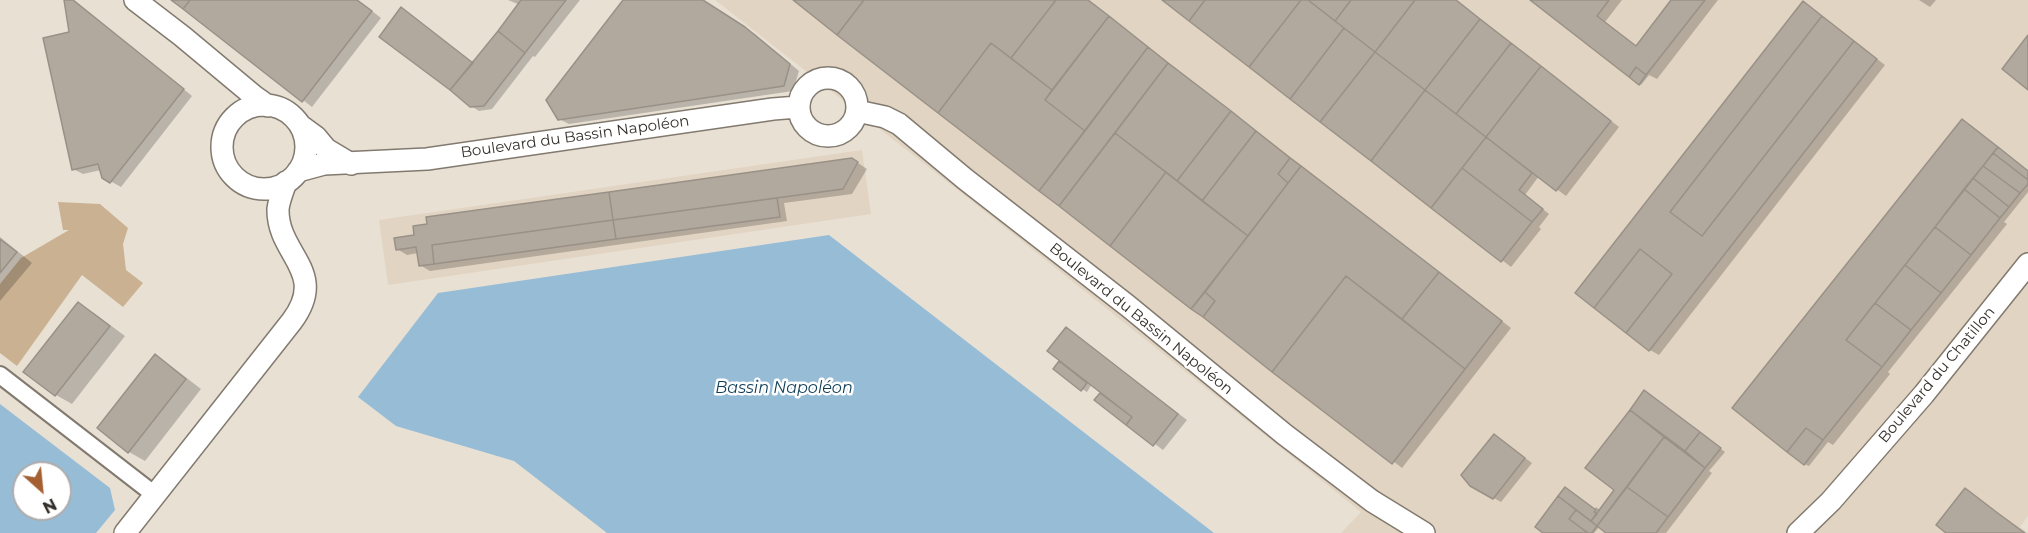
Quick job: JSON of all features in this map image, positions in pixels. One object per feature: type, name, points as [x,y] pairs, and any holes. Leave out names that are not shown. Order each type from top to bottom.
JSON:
[{"type":"main road","points":[[135,0],[183,36],[254,96],[268,106],[287,112],[300,126],[316,137],[326,149],[351,164]]},
{"type":"main road","points":[[831,78],[842,81],[851,89],[856,99],[857,111],[848,129],[838,135],[826,137],[808,129],[801,119],[798,107],[807,87],[819,80],[831,78]]},
{"type":"main road","points":[[268,106],[250,108],[232,120],[224,136],[224,158],[235,176],[249,186],[270,188],[292,177]]},
{"type":"main road","name":"Boulevard du Bassin Napoléon","points":[[292,177],[324,164],[427,159],[798,107]]},
{"type":"main road","name":"Boulevard du Bassin Napoléon","points":[[857,111],[885,117],[899,124],[964,179],[1128,306],[1292,441],[1372,501],[1424,533]]},
{"type":"main road","points":[[130,527],[292,321],[302,304],[305,294],[305,278],[288,243],[279,216],[279,203],[303,161],[306,149],[305,138],[300,126]]},
{"type":"main road","name":"Boulevard du Chatillon","points":[[1797,533],[1811,522],[1845,485],[1940,375],[2028,264]]},
{"type":"street","points":[[0,375],[155,495]]},
{"type":"shaded area","points":[[715,0],[2028,0],[2028,516],[2020,527],[2028,533],[1341,533],[1361,512],[973,202]]},
{"type":"shaded area","points":[[862,150],[871,214],[388,285],[379,220]]},
{"type":"shaded area","points":[[58,202],[100,204],[128,228],[123,244],[126,270],[143,283],[123,307],[82,275],[17,366],[0,353],[0,284],[21,258],[69,230],[63,230]]},
{"type":"water","name":"Bassin Napoléon","points":[[829,235],[1214,533],[607,533],[514,461],[396,426],[358,397],[438,293]]},
{"type":"water","points":[[0,404],[110,488],[115,510],[96,533],[0,533]]},
{"type":"building","points":[[64,0],[73,0],[184,89],[110,183],[102,178],[98,164],[72,170],[43,38],[69,32]]},
{"type":"building","points":[[171,0],[190,0],[183,9]]},
{"type":"building","points":[[190,0],[357,0],[372,11],[302,102],[183,9]]},
{"type":"building","points":[[521,0],[566,0],[525,53],[498,31]]},
{"type":"building","points":[[623,0],[703,0],[745,27],[790,64],[784,86],[558,120],[546,100]]},
{"type":"building","points":[[793,0],[864,0],[837,35]]},
{"type":"building","points":[[864,0],[1056,0],[1011,58],[991,43],[938,113],[837,35]]},
{"type":"building","points":[[1056,0],[1088,0],[1109,16],[1052,90],[1011,58]]},
{"type":"building","points":[[1162,0],[1205,0],[1189,21]]},
{"type":"building","points":[[1205,0],[1301,0],[1249,67],[1189,21]]},
{"type":"building","points":[[1301,0],[1308,0],[1344,28],[1290,99],[1249,67]]},
{"type":"building","points":[[1308,0],[1351,0],[1335,21]]},
{"type":"building","points":[[1351,0],[1415,0],[1375,52],[1335,21]]},
{"type":"building","points":[[1415,0],[1456,0],[1480,19],[1425,90],[1375,52]]},
{"type":"building","points":[[1530,0],[1609,0],[1597,16],[1636,46],[1671,0],[1705,0],[1646,75],[1636,67],[1629,77]]},
{"type":"building","points":[[1803,1],[1822,16],[1670,212],[1702,236],[1854,41],[1877,59],[1649,351],[1626,333],[1672,274],[1640,249],[1594,308],[1575,293]]},
{"type":"building","points":[[401,7],[473,63],[450,90],[379,37]]},
{"type":"building","points":[[1109,16],[1148,47],[1085,131],[1045,100]]},
{"type":"building","points":[[1822,16],[1854,41],[1702,236],[1670,212]]},
{"type":"building","points":[[1480,19],[1511,43],[1456,114],[1425,90]]},
{"type":"building","points":[[1344,28],[1375,52],[1320,122],[1290,99]]},
{"type":"building","points":[[498,31],[525,53],[484,106],[470,107],[450,90]]},
{"type":"building","points":[[2028,35],[2028,90],[2002,69]]},
{"type":"building","points":[[991,43],[1052,90],[1045,100],[1085,131],[1039,191],[938,113]]},
{"type":"building","points":[[1511,43],[1541,66],[1486,137],[1456,114]]},
{"type":"building","points":[[1148,47],[1168,63],[1059,206],[1039,191]]},
{"type":"building","points":[[1375,52],[1425,90],[1371,161],[1320,122]]},
{"type":"building","points":[[1168,63],[1231,111],[1177,181],[1115,133]]},
{"type":"building","points":[[1541,66],[1611,121],[1556,191],[1486,137]]},
{"type":"building","points":[[1636,67],[1646,75],[1639,85],[1629,77]]},
{"type":"building","points":[[1425,90],[1486,137],[1431,208],[1371,161]]},
{"type":"building","points":[[1231,111],[1256,131],[1202,201],[1177,181]]},
{"type":"building","points":[[1962,119],[1998,147],[1846,340],[1882,367],[1823,440],[1806,428],[1787,452],[1732,408]]},
{"type":"building","points":[[1256,131],[1290,158],[1278,174],[1288,183],[1248,236],[1202,201]]},
{"type":"building","points":[[1115,133],[1166,172],[1110,246],[1059,206]]},
{"type":"building","points":[[1486,137],[1532,173],[1519,190],[1543,209],[1532,222],[1462,168]]},
{"type":"building","points":[[1998,147],[2028,171],[2028,180],[1993,153]]},
{"type":"building","points":[[1993,153],[2028,180],[2028,184],[2020,193],[1983,166]]},
{"type":"building","points":[[852,158],[858,162],[843,189],[613,220],[609,192]]},
{"type":"building","points":[[1290,158],[1301,166],[1288,183],[1278,174]]},
{"type":"building","points":[[1301,166],[1439,272],[1402,319],[1346,276],[1272,372],[1203,317],[1215,301],[1205,292]]},
{"type":"building","points":[[1983,166],[2020,193],[2009,207],[1973,178]]},
{"type":"building","points":[[1462,168],[1532,222],[1501,262],[1431,208]]},
{"type":"building","points":[[1166,172],[1248,236],[1191,309],[1110,246]]},
{"type":"building","points":[[1973,178],[2009,207],[2000,218],[1964,189]]},
{"type":"building","points":[[1964,189],[2000,218],[1971,255],[1935,227]]},
{"type":"building","points":[[609,192],[613,220],[432,245],[434,264],[419,266],[416,247],[396,250],[394,238],[414,235],[413,226],[427,224],[426,217]]},
{"type":"building","points":[[777,198],[780,217],[616,239],[613,220]]},
{"type":"building","points":[[613,220],[616,239],[434,264],[432,245]]},
{"type":"building","points":[[1935,227],[1971,255],[1941,293],[1905,265]]},
{"type":"building","points":[[0,239],[17,252],[0,273]]},
{"type":"building","points":[[1640,249],[1672,274],[1626,333],[1594,308]]},
{"type":"building","points":[[1905,265],[1941,293],[1911,330],[1875,303]]},
{"type":"building","points":[[1439,272],[1502,321],[1465,369],[1402,319]]},
{"type":"building","points":[[1346,276],[1465,369],[1392,464],[1272,372]]},
{"type":"building","points":[[1205,292],[1215,301],[1203,317],[1191,309]]},
{"type":"building","points":[[78,302],[110,326],[55,396],[23,372]]},
{"type":"building","points":[[1875,303],[1911,330],[1882,367],[1846,340]]},
{"type":"building","points":[[1066,327],[1178,414],[1153,446],[1126,425],[1132,417],[1047,351]]},
{"type":"building","points":[[155,354],[186,379],[128,453],[97,428]]},
{"type":"building","points":[[1059,361],[1087,383],[1081,391],[1053,369]]},
{"type":"building","points":[[1644,390],[1700,432],[1685,451],[1630,410]]},
{"type":"building","points":[[1100,393],[1132,417],[1126,425],[1094,400]]},
{"type":"building","points":[[1630,410],[1664,437],[1597,526],[1591,521],[1614,490],[1585,468]]},
{"type":"building","points":[[1806,428],[1823,440],[1804,465],[1787,452]]},
{"type":"building","points":[[1700,432],[1721,448],[1705,468],[1685,451]]},
{"type":"building","points":[[1494,434],[1525,458],[1493,499],[1470,486],[1461,475]]},
{"type":"building","points":[[1664,437],[1705,468],[1668,517],[1627,487]]},
{"type":"building","points":[[1565,487],[1596,510],[1594,512],[1597,514],[1591,521],[1558,496]]},
{"type":"building","points":[[1627,487],[1668,517],[1656,533],[1606,533],[1597,526]]},
{"type":"building","points":[[1965,488],[2025,533],[1946,533],[1936,525]]},
{"type":"building","points":[[1558,496],[1576,510],[1569,519],[1588,533],[1543,533],[1535,527]]},
{"type":"building","points":[[1576,510],[1597,526],[1592,533],[1588,533],[1569,519]]}]
